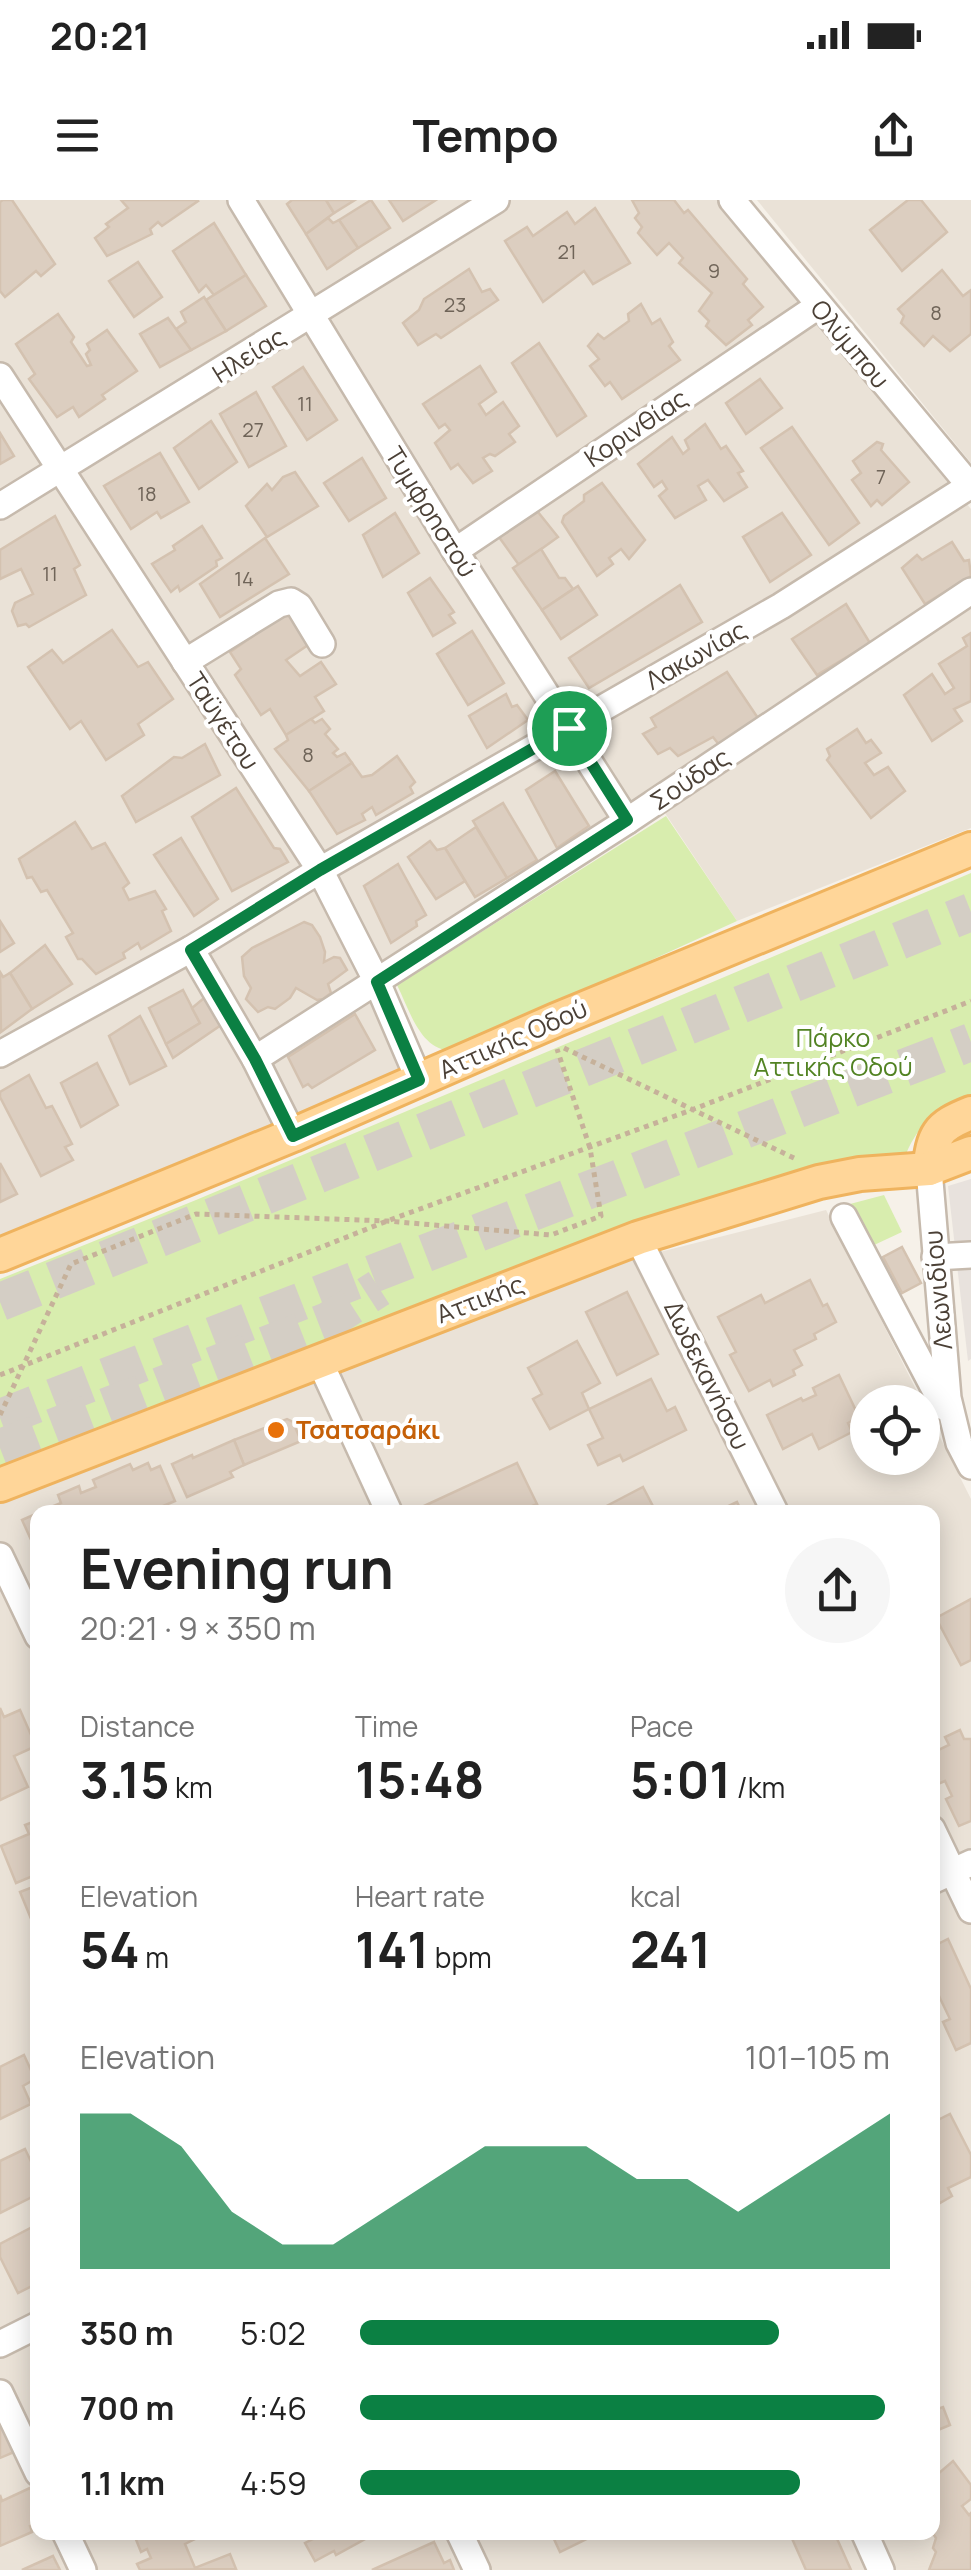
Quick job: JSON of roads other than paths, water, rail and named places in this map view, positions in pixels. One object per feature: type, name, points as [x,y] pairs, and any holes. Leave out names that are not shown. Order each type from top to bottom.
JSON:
[{"type":"main road","name":"Αττικής Οδού","points":[[0,1255],[293,1136],[547,1024],[971,849]]},
{"type":"main road","points":[[929,1170],[938,1131],[948,1122],[971,1113]]},
{"type":"main road","name":"Αττικής","points":[[0,1486],[638,1238],[732,1206],[836,1179],[929,1170],[971,1152]]},
{"type":"street","name":"Ηλείας","points":[[0,506],[496,200]]},
{"type":"street","name":"Ολύμπου","points":[[732,200],[971,486]]},
{"type":"street","name":"Τυμφρηστού","points":[[252,204],[311,317],[454,551],[627,820]]},
{"type":"street","name":"Κορινθίας","points":[[454,551],[818,306]]},
{"type":"street","name":"Ταϋγέτου","points":[[0,376],[320,870],[377,982],[419,1080]]},
{"type":"street","name":"Λακωνίας","points":[[0,1054],[191,950],[320,870],[781,606],[971,486]]},
{"type":"street","name":"Σούδας","points":[[255,1059],[627,820],[971,591]]},
{"type":"street","points":[[185,662],[279,604],[292,600],[322,644]]},
{"type":"street","points":[[191,950],[255,1059],[293,1136]]},
{"type":"street","name":"Λεωνιδίου","points":[[929,1170],[954,1422],[971,1466]]},
{"type":"street","points":[[844,1216],[954,1422]]},
{"type":"street","name":"Δωδεκανήσου","points":[[638,1238],[772,1505]]},
{"type":"street","points":[[935,1257],[971,1255]]},
{"type":"street","points":[[318,1360],[386,1505]]},
{"type":"street","points":[[0,1556],[30,1619]]},
{"type":"street","points":[[940,1846],[971,1910]]},
{"type":"street","points":[[0,2344],[30,2329]]},
{"type":"street","points":[[0,2394],[30,2456]]},
{"type":"street","points":[[69,2540],[83,2570]]},
{"type":"street","points":[[464,2540],[477,2570]]},
{"type":"street","points":[[868,2540],[881,2570]]},
{"type":"tunnel","points":[[0,1302],[971,912]]},
{"type":"tunnel","points":[[0,1418],[971,1042]]},
{"type":"tunnel","points":[[0,1448],[328,1321],[379,1288]]},
{"type":"place","name":"Τσατσαράκι","points":[[276,1430]]},
{"type":"park label","name":"Πάρκο Αττικής Οδού","points":[[833,1052]]}]
